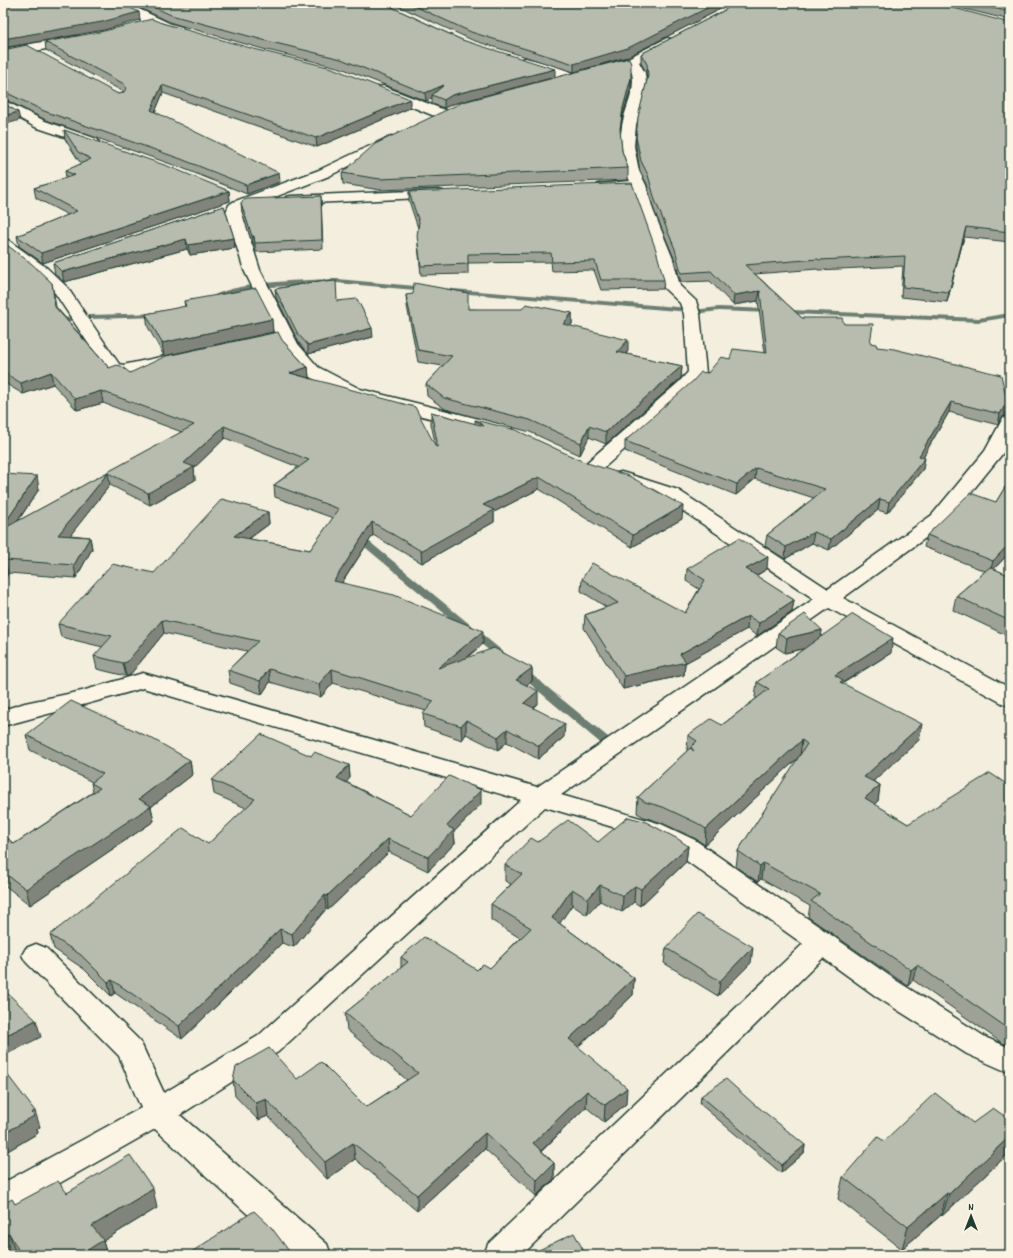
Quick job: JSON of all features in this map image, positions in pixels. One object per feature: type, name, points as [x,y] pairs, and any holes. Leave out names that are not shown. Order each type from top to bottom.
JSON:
[{"type":"street","points":[[117,3],[167,27],[190,34]]},
{"type":"street","points":[[140,25],[155,21]]},
{"type":"street","points":[[543,85],[632,61],[679,36]]},
{"type":"street","points":[[3,53],[83,38]]},
{"type":"street","points":[[31,48],[51,59]]},
{"type":"street","points":[[516,59],[556,71],[573,78]]},
{"type":"street","points":[[632,61],[639,73],[640,84],[628,125],[627,146],[632,171],[639,185],[646,210],[665,259],[672,288],[688,301],[692,314],[697,373],[685,386],[584,466],[671,494],[828,599],[1010,698]]},
{"type":"street","points":[[372,85],[442,114]]},
{"type":"street","points":[[3,104],[40,124],[105,147]]},
{"type":"street","points":[[424,123],[458,108]]},
{"type":"street","points":[[215,213],[238,200],[324,173],[404,134]]},
{"type":"street","points":[[592,187],[639,185]]},
{"type":"street","points":[[238,200],[451,193]]},
{"type":"street","points":[[238,200],[233,212],[252,270],[278,338],[290,346],[312,371],[354,393],[516,435]]},
{"type":"street","points":[[3,243],[49,268],[61,290],[113,368],[116,370],[122,371],[192,356]]},
{"type":"street","points":[[3,1199],[158,1113],[268,1044],[539,798],[828,599],[939,519],[1001,456],[1010,422]]},
{"type":"street","points":[[3,718],[25,711],[85,698],[143,680],[539,798],[652,830],[686,847],[887,989],[977,1046],[1010,1061]]},
{"type":"street","points":[[500,1255],[822,943]]},
{"type":"street","points":[[36,955],[130,1049],[158,1113],[315,1255]]},
{"type":"building","points":[[3,3],[120,3],[139,12],[102,22],[3,39]]},
{"type":"building","points":[[145,3],[383,3],[462,40],[555,69],[452,95],[444,100],[432,95],[444,85],[425,93],[341,59],[171,15]]},
{"type":"building","points":[[408,3],[717,3],[628,48],[574,64],[471,32]]},
{"type":"building","points":[[735,3],[935,3],[1010,23],[1010,232],[966,227],[949,292],[903,287],[905,256],[818,259],[745,265],[802,318],[842,318],[844,324],[873,324],[870,343],[876,344],[877,347],[894,349],[1001,375],[1008,405],[1004,407],[1000,414],[951,402],[919,456],[925,458],[889,502],[880,499],[831,539],[814,532],[786,547],[767,535],[825,489],[756,468],[737,484],[625,441],[693,381],[701,372],[708,373],[721,357],[730,359],[733,349],[767,353],[760,291],[734,295],[711,271],[681,273],[675,249],[655,200],[648,175],[641,161],[636,137],[638,117],[648,76],[647,64],[641,54],[725,10]]},
{"type":"building","points":[[973,3],[1010,3],[1010,12]]},
{"type":"building","points":[[152,19],[254,49],[332,68],[410,99],[316,138],[162,85],[151,110],[279,173],[246,185],[181,159],[44,111],[3,91],[3,50],[27,45],[118,94],[123,93],[126,89],[124,84],[45,42],[104,31]]},
{"type":"building","points":[[629,58],[631,64],[631,78],[623,108],[620,129],[622,151],[628,168],[380,179],[342,173],[375,144],[463,102]]},
{"type":"building","points":[[3,103],[18,112],[3,116]]},
{"type":"building","points":[[64,130],[170,167],[229,191],[41,253],[17,236],[77,211],[34,188],[75,175],[65,171],[91,159],[78,152]]},
{"type":"building","points":[[632,183],[656,250],[664,280],[601,280],[595,261],[552,262],[551,253],[468,254],[468,264],[421,266],[417,236],[419,222],[409,192]]},
{"type":"building","points":[[321,196],[322,240],[255,243],[254,236],[252,236],[241,203],[243,200]]},
{"type":"building","points":[[224,206],[234,238],[188,245],[186,239],[62,272],[53,263]]},
{"type":"building","points":[[3,242],[32,264],[52,283],[55,307],[109,368],[117,365],[121,366],[130,373],[166,356],[278,332],[282,340],[308,367],[290,373],[415,407],[436,447],[438,446],[431,412],[484,426],[475,420],[516,430],[584,462],[629,476],[683,506],[633,535],[539,477],[483,505],[494,510],[421,551],[372,522],[334,581],[394,595],[483,631],[438,668],[494,648],[532,668],[516,680],[538,691],[524,703],[565,724],[539,746],[507,729],[498,737],[466,720],[461,726],[423,714],[434,701],[332,669],[319,684],[269,669],[260,681],[228,670],[258,641],[162,620],[127,662],[123,663],[94,656],[112,636],[58,624],[112,564],[154,573],[222,499],[268,512],[234,536],[310,550],[339,509],[274,485],[309,460],[224,426],[184,463],[194,467],[148,493],[108,473],[58,535],[90,537],[74,565],[5,560],[3,565],[3,529],[194,425],[101,391],[75,399],[51,372],[21,383],[3,372]]},
{"type":"building","points":[[325,280],[325,282],[336,281],[337,301],[357,299],[372,328],[308,345],[298,334],[275,289]]},
{"type":"building","points":[[414,283],[468,293],[468,309],[522,309],[526,304],[572,313],[563,324],[628,340],[617,352],[682,366],[606,432],[589,426],[581,443],[530,420],[444,398],[426,384],[452,356],[418,350],[406,295],[413,294]]},
{"type":"building","points":[[256,288],[272,319],[162,343],[146,314],[186,306],[184,301]]},
{"type":"building","points":[[3,474],[37,476],[3,526]]},
{"type":"building","points":[[1010,479],[1010,543],[993,561],[927,535],[970,493],[996,502]]},
{"type":"building","points":[[739,538],[768,557],[746,569],[794,600],[759,623],[748,616],[680,654],[686,662],[624,676],[585,615],[618,603],[582,579],[592,563],[685,613],[705,580],[687,569]]},
{"type":"building","points":[[990,567],[1010,576],[1010,621],[956,596]]},
{"type":"building","points":[[805,614],[822,630],[787,638],[778,633]]},
{"type":"building","points":[[853,614],[893,638],[835,675],[843,680],[840,682],[922,724],[864,777],[880,785],[865,798],[908,824],[990,773],[1008,785],[1010,783],[1010,1028],[1006,1027],[917,965],[911,970],[811,901],[820,894],[763,863],[760,866],[738,851],[807,744],[802,740],[706,829],[697,823],[663,807],[645,802],[638,797],[690,748],[694,751],[691,747],[697,741],[688,735],[711,719],[722,725],[769,689],[757,682]]},
{"type":"building","points":[[71,701],[151,738],[190,760],[139,799],[151,806],[26,889],[3,872],[3,834],[14,844],[100,788],[91,783],[103,774],[26,735]]},
{"type":"building","points":[[261,734],[311,756],[314,752],[349,765],[337,778],[411,815],[449,776],[481,790],[447,826],[454,830],[428,857],[388,839],[327,896],[325,895],[292,934],[280,929],[179,1026],[112,980],[108,982],[81,955],[50,935],[183,828],[208,844],[255,799],[212,780]]},
{"type":"building","points":[[628,817],[644,821],[688,846],[641,889],[635,886],[623,896],[600,885],[588,899],[572,889],[552,918],[634,978],[569,1039],[627,1088],[605,1105],[587,1091],[533,1143],[554,1163],[537,1180],[485,1133],[417,1195],[353,1143],[325,1162],[266,1099],[256,1103],[233,1080],[236,1067],[269,1048],[297,1079],[321,1062],[366,1107],[418,1073],[345,1013],[408,962],[401,957],[424,937],[477,970],[483,964],[490,968],[531,928],[491,904],[522,874],[505,865],[531,838],[538,842],[568,820],[598,842]]},
{"type":"building","points":[[697,914],[753,947],[720,981],[666,948]]},
{"type":"building","points":[[3,989],[36,1020],[3,1037]]},
{"type":"building","points":[[3,1069],[35,1111],[31,1113],[34,1116],[3,1134]]},
{"type":"building","points":[[726,1079],[756,1106],[805,1145],[782,1165],[701,1096]]},
{"type":"building","points":[[935,1093],[973,1123],[993,1108],[1010,1120],[1010,1136],[949,1194],[947,1193],[908,1227],[843,1177],[878,1137],[884,1141]]},
{"type":"building","points":[[130,1155],[153,1189],[92,1226],[103,1240],[80,1255],[21,1255],[9,1233],[3,1237],[3,1204],[12,1199],[15,1204],[58,1181],[67,1193]]},
{"type":"building","points":[[254,1211],[271,1227],[292,1255],[191,1255],[190,1253]]},
{"type":"building","points":[[574,1233],[586,1255],[539,1255],[537,1251]]},
{"type":"waterway","points":[[211,300],[230,292],[256,286],[337,281],[426,289]]},
{"type":"waterway","points":[[444,290],[702,311],[719,309],[979,320],[1010,315]]},
{"type":"waterway","points":[[53,321],[90,317],[159,315]]},
{"type":"waterway","points":[[357,536],[502,656]]},
{"type":"waterway","points":[[521,671],[615,749]]}]
